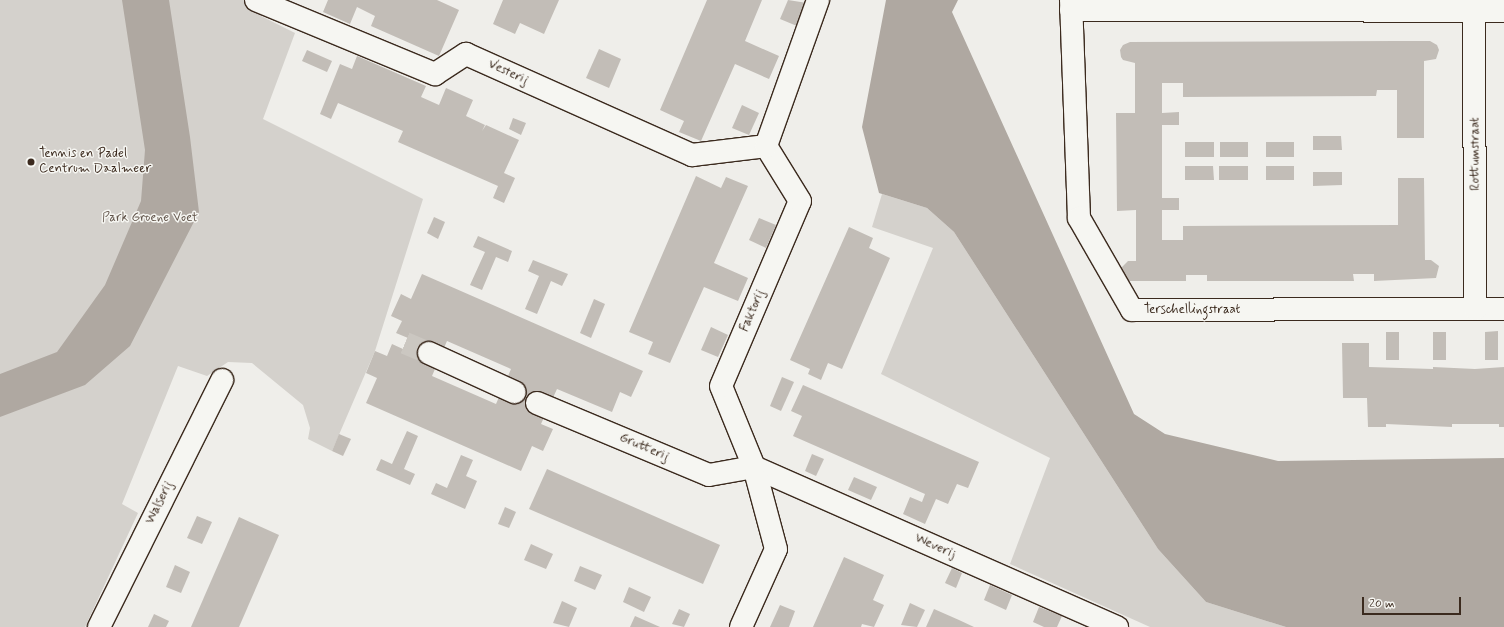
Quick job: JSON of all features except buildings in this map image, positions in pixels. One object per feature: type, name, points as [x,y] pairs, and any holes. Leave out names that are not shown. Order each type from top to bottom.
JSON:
[{"type":"street","name":"Vesterij","points":[[256,0],[435,74],[466,54],[692,155],[766,146]]},
{"type":"street","points":[[766,146],[818,0]]},
{"type":"street","points":[[1071,5],[1474,5],[1504,11]]},
{"type":"street","name":"Terschellingstraat","points":[[1071,5],[1079,218],[1132,310],[1504,308]]},
{"type":"street","name":"Rottumstraat","points":[[1474,5],[1476,131],[1474,309]]},
{"type":"street","name":"Faktorij","points":[[741,627],[776,549],[754,467],[721,386],[800,201],[766,146]]},
{"type":"street","points":[[429,353],[514,392]]},
{"type":"street","name":"Walserij","points":[[99,627],[222,380]]},
{"type":"street","name":"Grutterij","points":[[537,403],[709,475],[754,467]]},
{"type":"street","name":"Weverij","points":[[754,467],[1117,627]]},
{"type":"green space","name":"Park Groene Voet","points":[[0,0],[265,0],[261,16],[295,33],[263,119],[423,199],[375,351],[332,451],[308,439],[310,428],[303,405],[252,363],[228,362],[207,376],[178,366],[122,504],[138,513],[85,627],[0,627]]},
{"type":"green space","points":[[882,194],[927,208],[954,232],[1158,549],[1206,602],[1286,627],[1150,627],[1010,564],[1050,458],[881,374],[933,248],[872,227]]},
{"type":"shaded area","points":[[122,0],[169,0],[190,137],[199,212],[130,346],[85,385],[0,417],[0,374],[57,352],[105,285],[141,201],[145,150]]},
{"type":"shaded area","points":[[886,0],[958,0],[952,12],[1134,414],[1165,434],[1278,461],[1504,458],[1504,627],[1286,627],[1206,602],[1158,549],[954,232],[927,208],[879,193],[862,127]]},
{"type":"tunnel","points":[[405,343],[429,353]]},
{"type":"place","name":"Tennis en Padel Centrum Daalmeer","points":[[31,162]]}]
